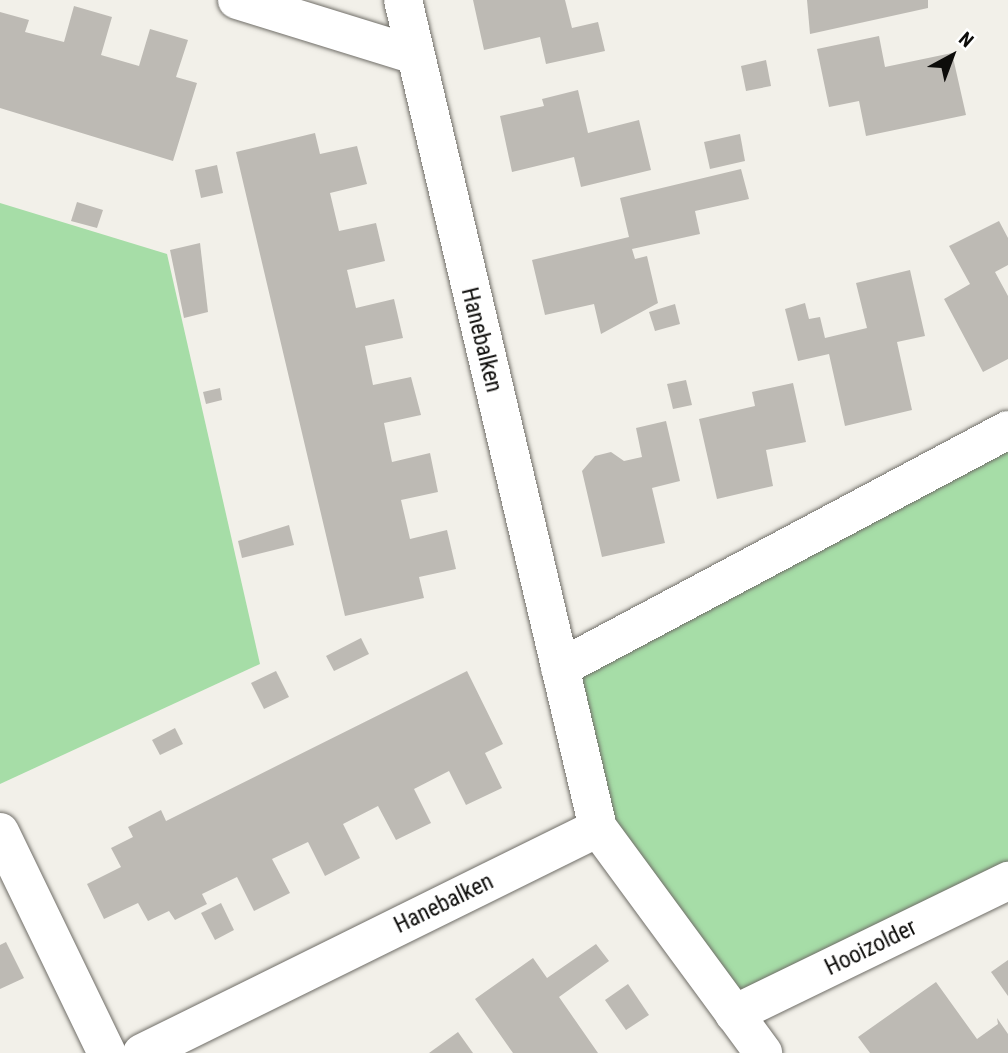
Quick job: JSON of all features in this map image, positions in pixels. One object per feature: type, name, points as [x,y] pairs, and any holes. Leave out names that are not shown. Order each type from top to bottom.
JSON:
[{"type":"street","points":[[237,0],[411,54]]},
{"type":"street","name":"Hanebalken","points":[[142,1053],[598,828],[411,54],[403,0]]},
{"type":"street","points":[[560,667],[1008,429]]},
{"type":"street","points":[[598,828],[762,1053]]},
{"type":"street","points":[[0,832],[107,1053]]},
{"type":"street","name":"Hooizolder","points":[[734,1014],[1008,881]]},
{"type":"green space","points":[[0,203],[167,254],[260,664],[0,784]]},
{"type":"green space","points":[[1008,431],[1008,881],[735,1014],[598,828],[567,666]]},
{"type":"building","points":[[473,0],[565,0],[572,28],[598,22],[605,51],[546,64],[540,37],[484,50]]},
{"type":"building","points":[[807,0],[928,0],[928,8],[810,34]]},
{"type":"building","points":[[74,6],[112,17],[101,55],[139,66],[150,29],[188,40],[176,77],[197,83],[173,161],[0,108],[0,12],[29,20],[25,32],[64,42]]},
{"type":"building","points":[[879,36],[885,67],[952,53],[966,115],[866,136],[859,101],[829,107],[817,49]]},
{"type":"building","points":[[766,60],[771,86],[746,91],[741,66]]},
{"type":"building","points":[[578,90],[588,133],[639,120],[651,170],[581,187],[574,157],[512,172],[500,116],[544,106],[542,99]]},
{"type":"building","points":[[315,133],[320,154],[357,146],[367,184],[330,193],[339,231],[376,223],[385,261],[347,270],[356,308],[394,299],[403,338],[365,346],[373,385],[411,377],[421,415],[384,423],[392,462],[430,453],[438,492],[401,500],[410,539],[447,530],[456,569],[419,577],[424,598],[345,616],[236,152]]},
{"type":"building","points":[[740,134],[745,161],[710,169],[704,142]]},
{"type":"building","points":[[217,165],[223,193],[201,198],[195,170]]},
{"type":"building","points":[[741,169],[749,199],[695,211],[700,234],[632,249],[635,259],[647,256],[658,303],[601,334],[594,304],[545,315],[532,260],[629,237],[620,198]]},
{"type":"building","points":[[77,202],[103,210],[97,228],[71,221]]},
{"type":"building","points":[[999,221],[1008,238],[1008,265],[995,272],[1008,296],[1008,359],[983,372],[944,299],[970,284],[949,246]]},
{"type":"building","points":[[200,243],[208,312],[184,318],[170,250]]},
{"type":"building","points":[[910,270],[925,336],[897,342],[912,410],[845,426],[829,354],[798,361],[785,309],[805,303],[809,319],[820,317],[825,338],[867,328],[856,283]]},
{"type":"building","points":[[675,304],[680,324],[655,331],[649,312]]},
{"type":"building","points":[[686,380],[692,405],[673,409],[667,384]]},
{"type":"building","points":[[793,383],[806,442],[766,450],[773,486],[717,499],[699,419],[755,406],[752,392]]},
{"type":"building","points":[[220,388],[222,400],[206,404],[203,392]]},
{"type":"building","points":[[666,421],[680,481],[652,488],[665,543],[602,557],[582,471],[595,456],[611,452],[624,461],[642,457],[636,428]]},
{"type":"building","points":[[289,525],[294,545],[242,558],[238,541]]},
{"type":"building","points":[[361,638],[369,654],[334,671],[326,656]]},
{"type":"building","points":[[276,671],[289,697],[264,709],[251,683]]},
{"type":"building","points":[[467,671],[503,744],[485,753],[502,788],[466,805],[449,771],[414,789],[431,823],[396,840],[378,806],[343,824],[360,858],[325,876],[308,842],[272,859],[290,893],[254,911],[237,877],[202,894],[207,904],[175,920],[169,911],[148,921],[138,903],[104,919],[87,884],[121,867],[111,848],[133,837],[128,827],[161,810],[166,821]]},
{"type":"building","points":[[175,728],[183,744],[160,755],[152,740]]},
{"type":"building","points":[[221,903],[234,930],[215,940],[201,913]]},
{"type":"building","points":[[6,942],[24,978],[0,989],[0,945]]},
{"type":"building","points":[[596,944],[609,961],[559,997],[598,1053],[513,1053],[475,999],[533,958],[547,978]]},
{"type":"building","points":[[1008,960],[1008,996],[991,972]]},
{"type":"building","points":[[936,982],[977,1039],[998,1024],[997,1018],[1008,1034],[1008,1053],[870,1053],[858,1037]]},
{"type":"building","points":[[628,984],[649,1015],[626,1030],[605,1000]]},
{"type":"building","points":[[458,1032],[473,1053],[429,1053]]}]
